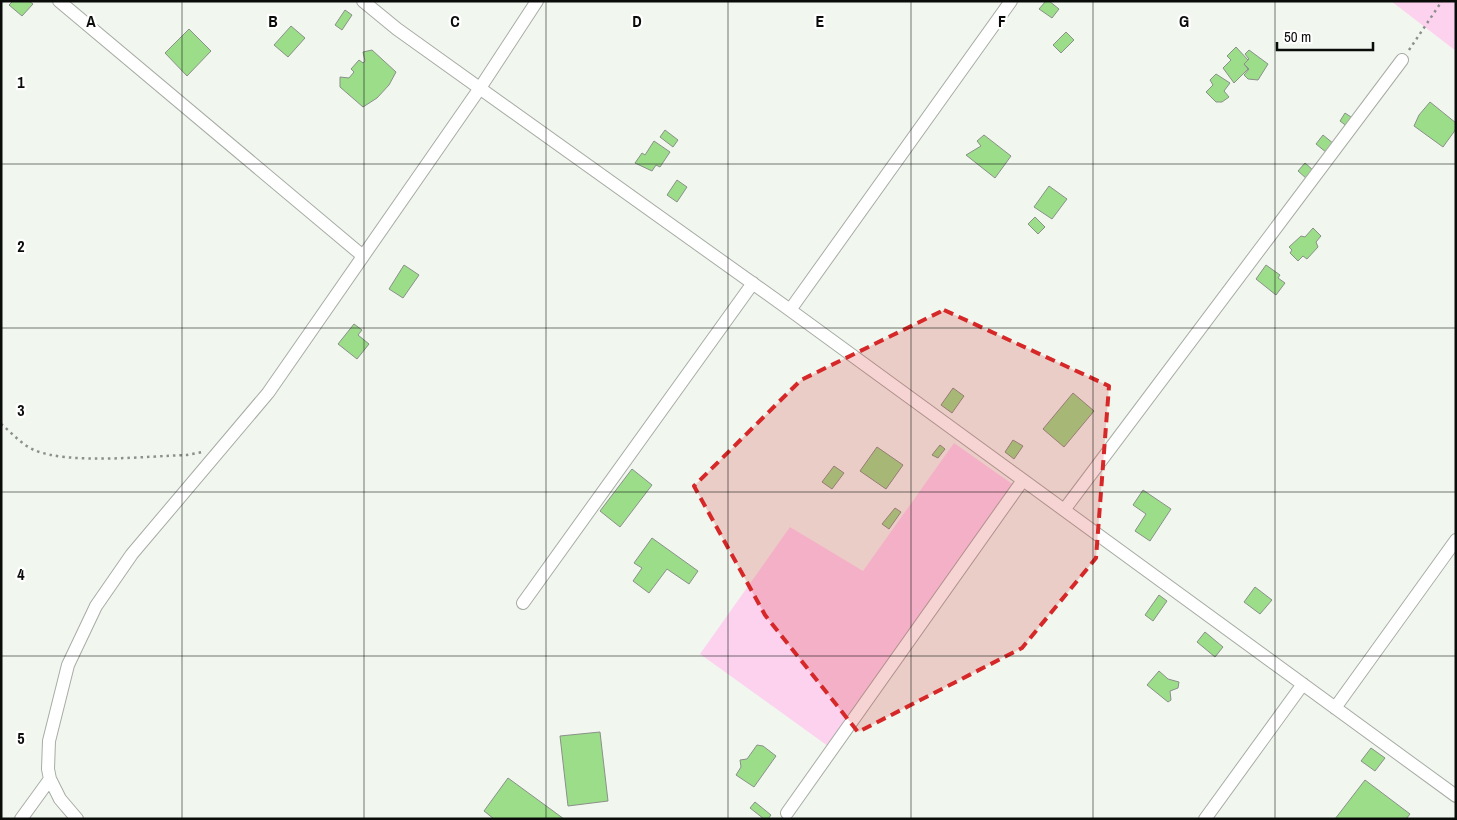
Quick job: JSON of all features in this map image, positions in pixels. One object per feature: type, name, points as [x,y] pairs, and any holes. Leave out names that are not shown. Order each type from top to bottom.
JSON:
[{"type":"street","points":[[59,1],[363,256]]},
{"type":"street","points":[[363,1],[480,88],[753,283],[1456,796]]},
{"type":"street","points":[[77,819],[60,799],[50,779],[49,741],[68,665],[80,637],[115,576],[268,392],[480,88],[537,1]]},
{"type":"street","points":[[790,310],[1011,1]]},
{"type":"street","points":[[1064,510],[1402,60]]},
{"type":"street","points":[[523,603],[753,283]]},
{"type":"street","points":[[787,813],[1023,480]]},
{"type":"street","points":[[1335,708],[1456,540]]},
{"type":"street","points":[[1206,819],[1303,684]]},
{"type":"street","points":[[21,819],[50,779]]},
{"type":"path","points":[[1402,60],[1442,1]]},
{"type":"path","points":[[1,424],[32,450],[51,456],[76,458],[188,455],[220,448]]},
{"type":"highlighted area","points":[[944,310],[1109,386],[1096,558],[1022,648],[858,732],[765,615],[694,486],[801,380]]},
{"type":"shaded area","points":[[1391,1],[1456,1],[1456,51]]},
{"type":"shaded area","points":[[954,443],[1018,488],[832,749],[700,654],[790,527],[863,571]]},
{"type":"building","points":[[13,1],[29,1],[33,4],[22,16],[9,5]]},
{"type":"building","points":[[1046,1],[1049,1],[1059,9],[1052,18],[1039,9]]},
{"type":"building","points":[[345,10],[352,15],[342,30],[335,25]]},
{"type":"building","points":[[291,26],[305,38],[288,57],[274,45]]},
{"type":"building","points":[[189,29],[211,51],[187,76],[165,53]]},
{"type":"building","points":[[1066,32],[1074,40],[1061,53],[1053,45]]},
{"type":"building","points":[[1236,47],[1248,60],[1244,64],[1248,69],[1234,83],[1223,68],[1231,60],[1227,56]]},
{"type":"building","points":[[372,50],[396,72],[389,85],[377,98],[363,107],[340,87],[340,77],[349,78],[354,72],[351,69],[359,60],[363,63],[365,61],[363,52]]},
{"type":"building","points":[[1249,50],[1268,64],[1258,80],[1248,79],[1244,75],[1249,69],[1244,64],[1249,59],[1245,54]]},
{"type":"building","points":[[1216,74],[1230,83],[1224,91],[1229,97],[1222,102],[1216,102],[1206,92],[1213,85],[1210,80]]},
{"type":"building","points":[[1430,102],[1456,123],[1456,129],[1443,147],[1414,126],[1419,115]]},
{"type":"building","points":[[1345,113],[1354,119],[1348,127],[1340,121]]},
{"type":"building","points":[[665,130],[678,140],[673,147],[660,137]]},
{"type":"building","points":[[984,135],[1011,156],[995,178],[966,155],[981,146],[977,141]]},
{"type":"building","points":[[1323,135],[1334,144],[1327,153],[1316,144]]},
{"type":"building","points":[[654,141],[670,152],[660,167],[656,165],[652,171],[635,163],[642,153],[645,155]]},
{"type":"building","points":[[1305,163],[1314,171],[1307,179],[1298,171]]},
{"type":"building","points":[[677,180],[687,187],[677,202],[667,195]]},
{"type":"building","points":[[1049,186],[1067,199],[1052,219],[1034,207]]},
{"type":"building","points":[[1035,217],[1045,227],[1038,234],[1028,224]]},
{"type":"building","points":[[1313,228],[1321,236],[1316,242],[1318,247],[1307,259],[1303,256],[1298,261],[1290,253],[1292,250],[1289,247],[1301,236],[1305,237]]},
{"type":"building","points":[[404,265],[419,275],[403,298],[389,289]]},
{"type":"building","points":[[1266,265],[1280,275],[1278,278],[1285,283],[1276,295],[1256,279]]},
{"type":"building","points":[[354,324],[362,330],[358,335],[369,344],[357,359],[338,344]]},
{"type":"building","points":[[953,388],[964,396],[952,413],[941,405]]},
{"type":"building","points":[[1073,393],[1094,411],[1064,447],[1043,429]]},
{"type":"building","points":[[1013,440],[1023,446],[1014,459],[1005,452]]},
{"type":"building","points":[[940,445],[945,449],[938,458],[932,455]]},
{"type":"building","points":[[877,447],[903,465],[886,489],[860,471]]},
{"type":"building","points":[[834,466],[844,473],[832,489],[822,482]]},
{"type":"building","points":[[632,469],[652,485],[620,527],[600,511]]},
{"type":"building","points":[[1143,490],[1171,509],[1150,541],[1135,531],[1146,514],[1133,505]]},
{"type":"building","points":[[895,508],[901,512],[889,529],[882,524]]},
{"type":"building","points":[[652,538],[698,571],[689,584],[667,569],[649,593],[633,581],[642,568],[634,563]]},
{"type":"building","points":[[1255,587],[1272,600],[1260,614],[1244,602]]},
{"type":"building","points":[[1159,595],[1167,601],[1153,621],[1145,615]]},
{"type":"building","points":[[1205,632],[1223,647],[1215,657],[1197,642]]},
{"type":"building","points":[[1159,671],[1168,679],[1179,682],[1178,688],[1170,691],[1171,700],[1168,702],[1147,685]]},
{"type":"building","points":[[600,732],[608,801],[568,806],[560,736]]},
{"type":"building","points":[[757,745],[763,746],[776,756],[754,787],[736,775],[741,767],[740,760],[747,759]]},
{"type":"building","points":[[1371,748],[1385,758],[1375,771],[1361,761]]},
{"type":"building","points":[[508,778],[564,819],[494,819],[484,811]]},
{"type":"building","points":[[1365,780],[1410,814],[1406,819],[1335,819]]},
{"type":"building","points":[[755,802],[771,815],[768,819],[764,819],[750,808]]}]
